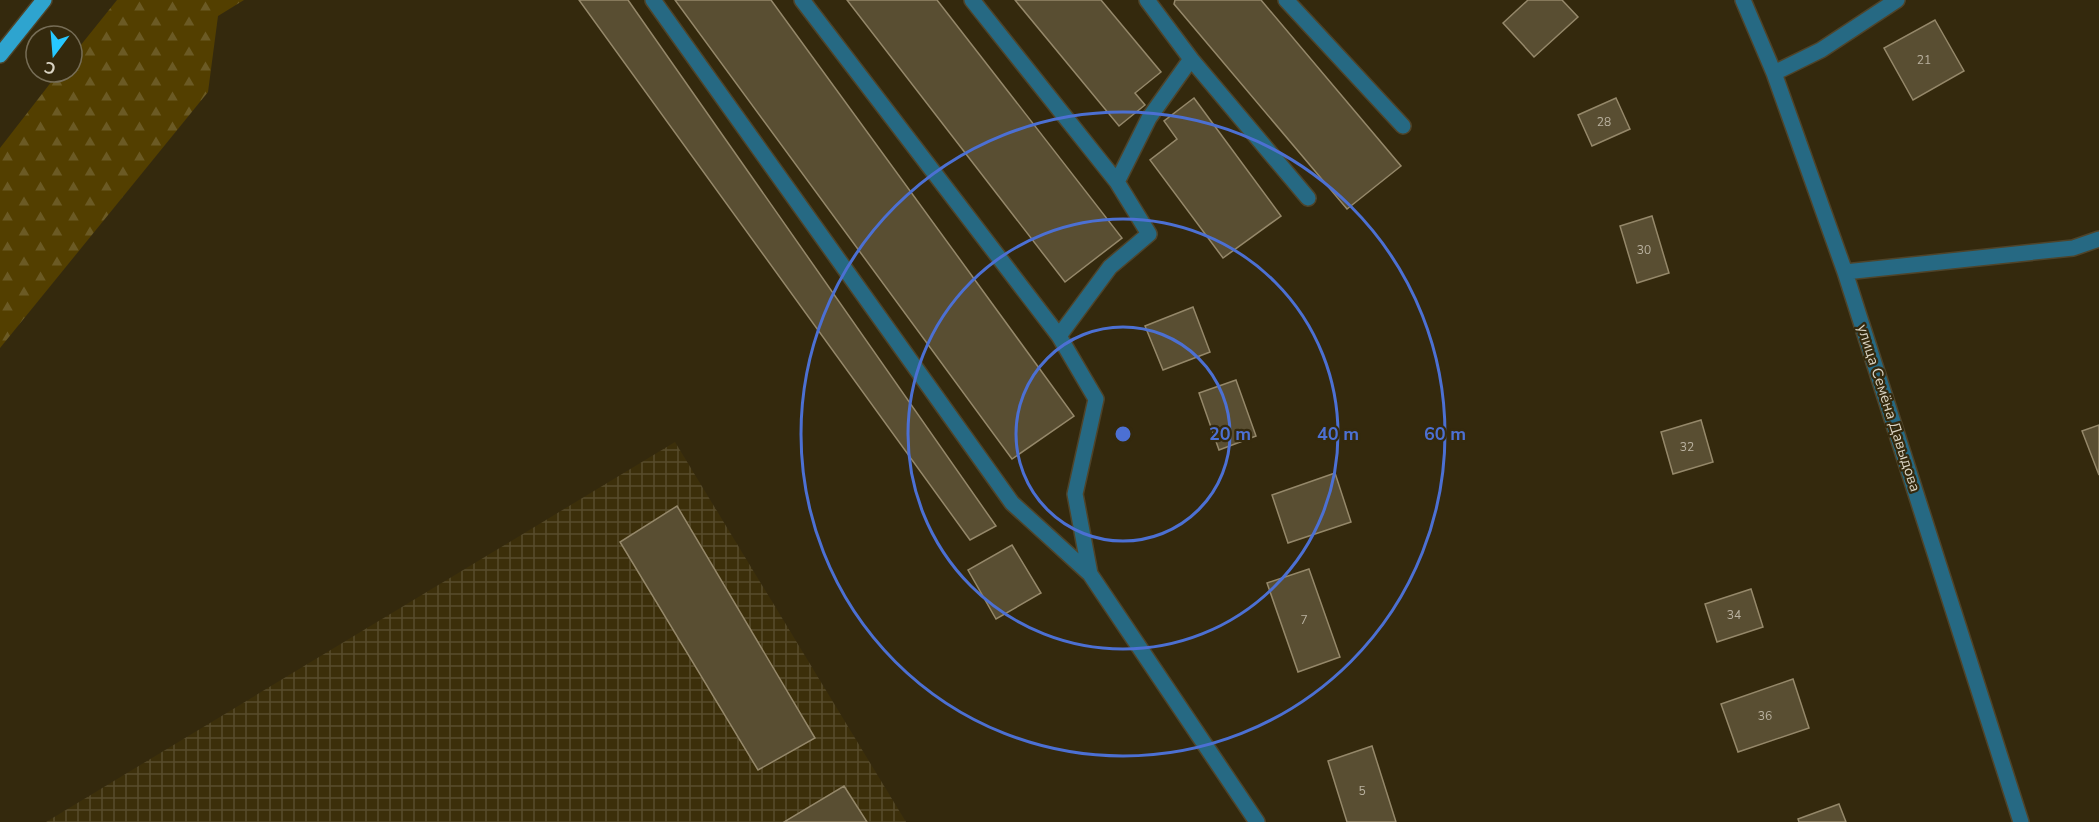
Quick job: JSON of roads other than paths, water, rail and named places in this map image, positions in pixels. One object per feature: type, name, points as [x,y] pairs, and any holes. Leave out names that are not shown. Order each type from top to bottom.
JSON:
[{"type":"main road","points":[[0,55],[44,0]]},
{"type":"street","points":[[653,0],[1012,503],[1090,574],[1257,822]]},
{"type":"street","points":[[802,0],[1059,336],[1096,399],[1075,494],[1090,574]]},
{"type":"street","points":[[972,0],[1117,182],[1149,234],[1110,267],[1059,336]]},
{"type":"street","points":[[1147,0],[1191,59],[1308,198]]},
{"type":"street","points":[[1286,0],[1403,126]]},
{"type":"street","name":"улица Семёна Давыдова","points":[[1743,0],[1773,73],[1845,272],[2021,822]]},
{"type":"street","points":[[1773,73],[1821,51],[1897,0]]},
{"type":"street","points":[[1117,182],[1149,118],[1191,59]]},
{"type":"street","points":[[1845,272],[2073,248],[2099,239]]}]
